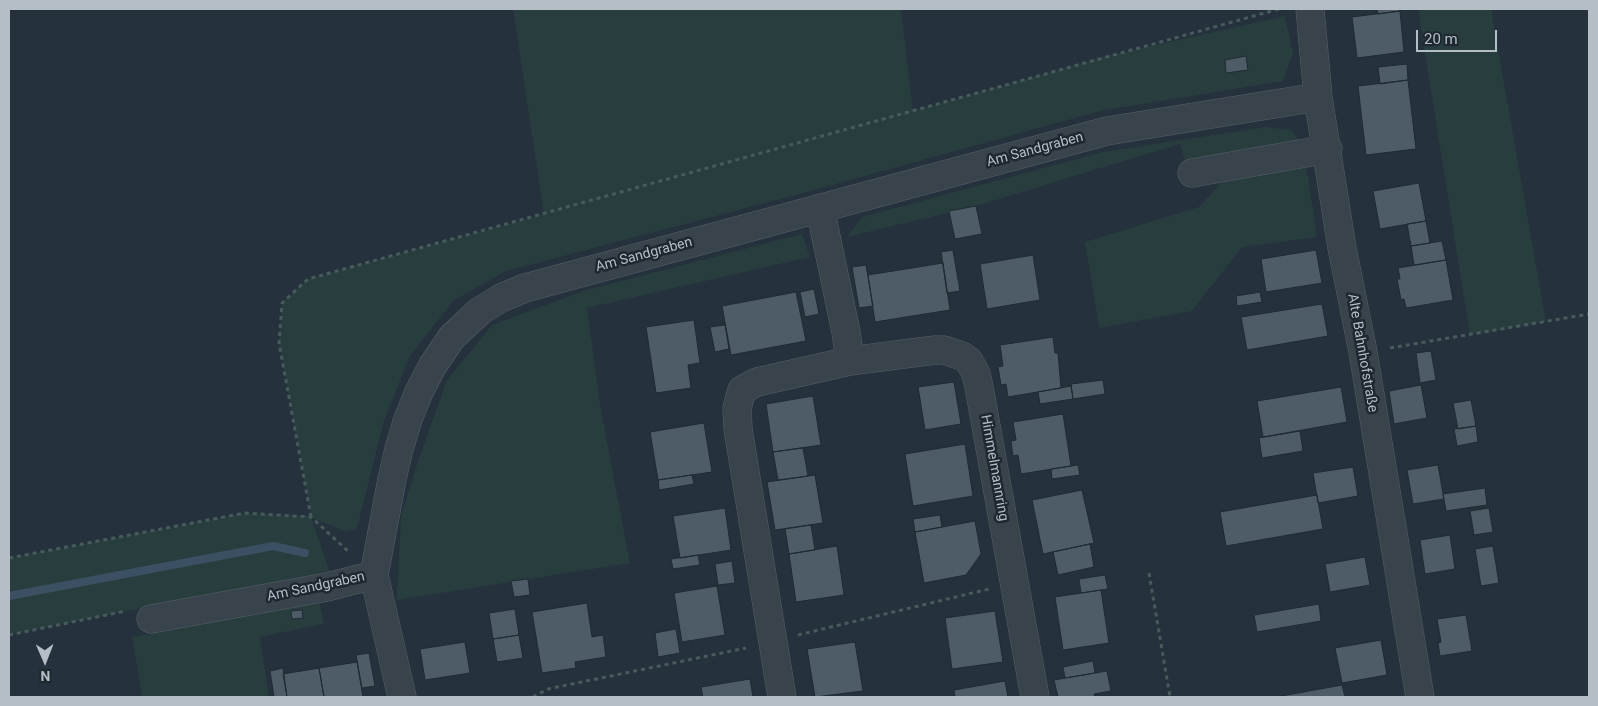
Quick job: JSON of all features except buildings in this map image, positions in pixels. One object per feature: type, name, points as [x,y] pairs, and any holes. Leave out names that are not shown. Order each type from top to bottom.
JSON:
[{"type":"street","name":"Alte Bahnhofstraße","points":[[1310,9],[1318,97],[1328,149],[1342,248],[1363,352],[1420,697]]},
{"type":"street","name":"Am Sandgraben","points":[[151,619],[327,587],[374,575],[399,449],[419,392],[442,351],[464,324],[501,298],[526,288],[1107,131],[1318,97]]},
{"type":"street","points":[[1192,173],[1328,149]]},
{"type":"street","points":[[820,208],[846,332],[850,361]]},
{"type":"street","name":"Himmelmannring","points":[[782,697],[738,429],[737,408],[742,390],[757,382],[850,361],[935,350],[953,352],[962,356],[969,361],[976,374],[1035,697]]},
{"type":"street","points":[[374,575],[402,697]]},
{"type":"path","points":[[374,575],[311,516],[279,343],[282,303],[308,279],[1279,9]]},
{"type":"path","points":[[1363,352],[1589,314]]},
{"type":"path","points":[[9,558],[245,513],[311,516]]},
{"type":"path","points":[[1149,573],[1170,697]]},
{"type":"path","points":[[9,635],[128,610],[151,619]]},
{"type":"green space","points":[[513,9],[901,9],[913,111],[1107,56],[1285,16],[1293,54],[1283,81],[1100,111],[807,192],[506,271],[453,301],[410,356],[384,421],[357,528],[346,532],[311,517],[330,572],[9,635],[9,558],[245,513],[311,516],[279,343],[282,303],[308,279],[544,214]]},
{"type":"green space","points":[[1418,9],[1491,9],[1546,322],[1470,335]]},
{"type":"green space","points":[[1265,127],[1291,130],[1301,143],[1187,167],[1180,144],[976,206],[847,237],[862,217],[1103,152]]},
{"type":"green space","points":[[1306,165],[1317,237],[1242,247],[1192,311],[1099,328],[1085,242],[1199,207],[1221,183]]},
{"type":"green space","points":[[802,234],[810,257],[587,308],[601,410],[630,563],[397,600],[401,516],[419,458],[447,380],[492,325],[583,291]]},
{"type":"green space","points":[[319,601],[324,624],[260,637],[269,697],[142,697],[132,637]]},
{"type":"waterway","points":[[9,596],[273,546],[305,553]]}]
